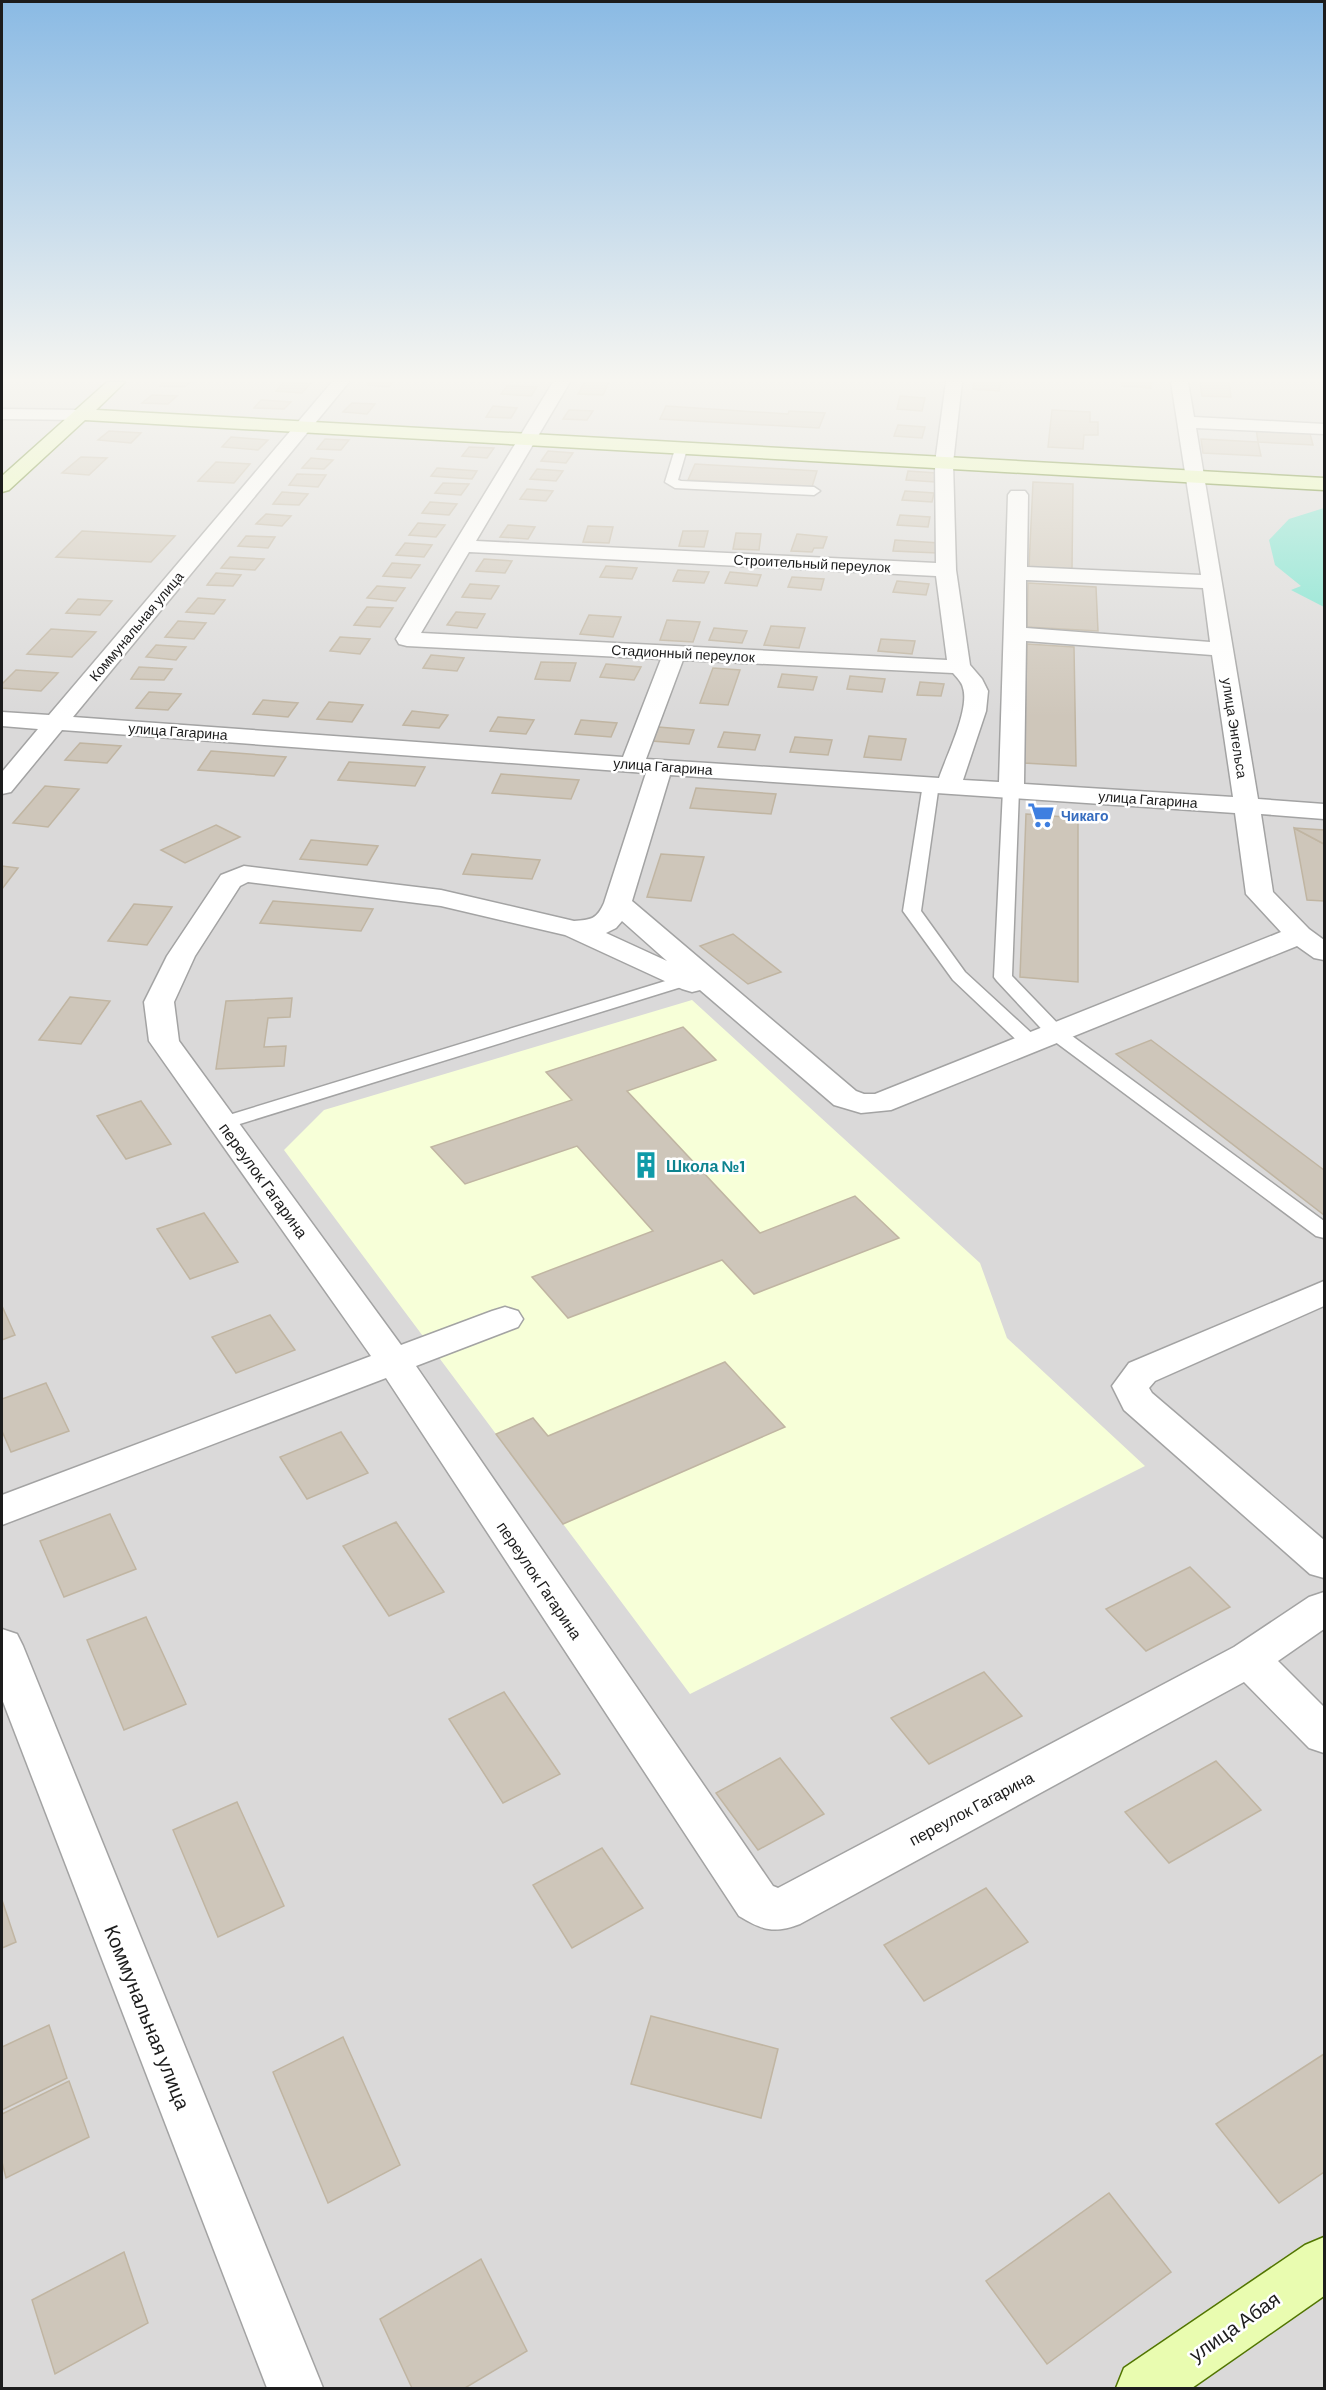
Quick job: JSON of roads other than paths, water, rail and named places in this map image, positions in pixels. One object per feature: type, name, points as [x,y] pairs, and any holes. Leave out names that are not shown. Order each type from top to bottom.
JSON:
[{"type":"street","name":"Коммунальная улица","points":[[2,788],[247,494]]},
{"type":"street","points":[[462,546],[493,494]]},
{"type":"street","points":[[940,784],[974,711],[976,691],[971,679],[959,667],[946,570],[945,494]]},
{"type":"street","name":"улица Энгельса","points":[[1199,494],[1260,894],[1299,935],[1324,952]]},
{"type":"street","points":[[1011,790],[1018,495]]},
{"type":"street","name":"Строительный переулок","points":[[462,546],[946,570]]},
{"type":"street","name":"Стадионный переулок","points":[[462,546],[407,639],[959,667]]},
{"type":"street","points":[[1016,573],[1212,582]]},
{"type":"street","points":[[1014,634],[1222,649]]},
{"type":"street","points":[[632,764],[674,653]]},
{"type":"street","name":"улица Гагарина","points":[[2,718],[1324,811]]},
{"type":"street","points":[[574,929],[595,928],[612,920],[660,766]]},
{"type":"street","name":"переулок Гагарина","points":[[574,929],[441,898],[244,874],[235,876],[181,956],[159,1002],[164,1041],[393,1360],[756,1901],[769,1909],[783,1909],[1249,1659],[1324,1608]]},
{"type":"street","points":[[618,903],[845,1098],[861,1104],[880,1103],[1299,935]]},
{"type":"street","points":[[574,929],[726,998]]},
{"type":"street","points":[[1324,1293],[1142,1372],[1130,1386],[1137,1401],[1324,1563]]},
{"type":"street","points":[[2,1510],[506,1319]]},
{"type":"street","name":"Коммунальная улица","points":[[2,1647],[295,2388]]},
{"type":"street","points":[[1249,1659],[1324,1735]]},
{"type":"street","name":"улица Абая","points":[[1144,2388],[1324,2264]]},
{"type":"lane","points":[[940,784],[912,911],[959,976],[1044,1039],[1324,1231]]},
{"type":"lane","points":[[1011,790],[1004,976],[1044,1039]]},
{"type":"lane","points":[[223,1123],[685,980]]},
{"type":"place","name":"Чикаго","points":[[1041,815]]},
{"type":"place","name":"Школа №1","points":[[646,1165]]}]
